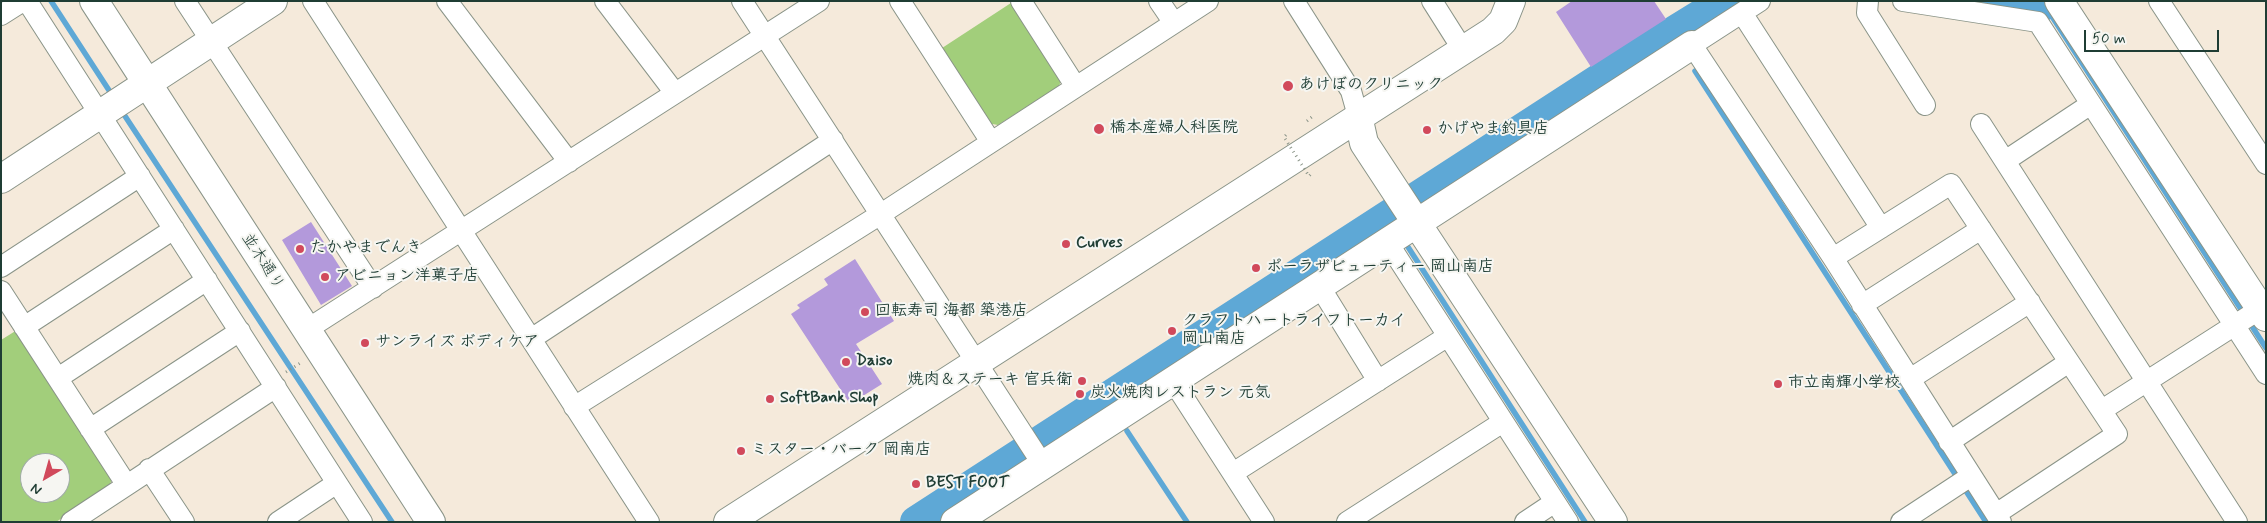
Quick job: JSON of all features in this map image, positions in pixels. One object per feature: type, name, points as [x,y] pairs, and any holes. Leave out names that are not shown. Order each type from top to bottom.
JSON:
[{"type":"street","points":[[1,15],[25,1],[121,101],[140,176],[240,331],[280,380],[337,483],[362,522]]},
{"type":"street","name":"並木通り","points":[[94,1],[121,101],[306,330],[431,522]]},
{"type":"street","points":[[185,1],[373,288]]},
{"type":"street","points":[[1,179],[273,1]]},
{"type":"street","points":[[313,1],[649,522]]},
{"type":"street","points":[[447,1],[570,162]]},
{"type":"street","points":[[605,1],[675,93]]},
{"type":"street","points":[[742,1],[1035,453]]},
{"type":"street","points":[[306,330],[819,1]]},
{"type":"street","points":[[900,1],[991,142]]},
{"type":"street","points":[[1021,1],[1076,87]]},
{"type":"street","points":[[1159,1],[1174,24]]},
{"type":"street","points":[[574,407],[881,214],[1208,1]]},
{"type":"street","points":[[1294,1],[1352,90],[1364,143],[1613,522]]},
{"type":"street","points":[[1432,1],[1463,50]]},
{"type":"street","points":[[728,522],[1493,31],[1503,21],[1509,11],[1511,1]]},
{"type":"street","points":[[955,522],[1035,453],[1174,381],[1388,243],[1410,213],[1692,45],[1760,1]]},
{"type":"street","points":[[1868,1],[1868,13],[1925,105]]},
{"type":"street","points":[[1903,1],[2038,22],[2059,23]]},
{"type":"street","points":[[2159,1],[2266,164]]},
{"type":"street","points":[[1742,12],[1881,228]]},
{"type":"street","points":[[2059,23],[2091,104],[2253,315]]},
{"type":"street","points":[[2059,23],[2253,315],[2266,374]]},
{"type":"street","points":[[1692,45],[1833,258],[1910,379],[1949,442],[1965,481],[1999,518],[2117,434],[1952,184],[1833,258]]},
{"type":"street","points":[[2005,161],[2091,104]]},
{"type":"street","points":[[1981,124],[2237,522]]},
{"type":"street","points":[[531,339],[833,140]]},
{"type":"street","points":[[1,267],[140,176]]},
{"type":"street","points":[[1862,304],[1981,228]]},
{"type":"street","points":[[24,327],[174,229]]},
{"type":"street","points":[[1388,243],[1568,522]]},
{"type":"street","points":[[58,378],[207,280]]},
{"type":"street","points":[[1320,287],[1378,381]]},
{"type":"street","points":[[1,291],[126,484]]},
{"type":"street","points":[[1910,379],[2030,302]]},
{"type":"street","points":[[2102,410],[2253,315]]},
{"type":"street","points":[[90,429],[240,331]]},
{"type":"street","points":[[1233,473],[1448,336]]},
{"type":"street","points":[[1949,442],[2070,362]]},
{"type":"street","points":[[71,522],[280,380]]},
{"type":"street","points":[[1174,381],[1264,522]]},
{"type":"street","points":[[1348,522],[1503,422]]},
{"type":"street","points":[[149,469],[184,522]]},
{"type":"street","points":[[1901,522],[1965,481]]},
{"type":"street","points":[[278,522],[337,483]]},
{"type":"street","points":[[1525,522],[1555,502]]},
{"type":"path","points":[[1311,119],[1314,115]]},
{"type":"path","points":[[1286,135],[1284,137],[1309,176],[1311,174]]},
{"type":"path","points":[[280,380],[298,364]]},
{"type":"green space","points":[[1014,1],[1063,75],[1059,86],[998,125],[987,123],[939,50]]},
{"type":"green space","points":[[17,330],[112,479],[109,487],[56,522],[1,522],[1,340]]},
{"type":"water","points":[[1971,1],[2047,1],[2056,15],[2049,20],[2044,13]]},
{"type":"building","points":[[1572,1],[1654,1],[1666,19],[1591,67],[1556,12]]},
{"type":"building","points":[[311,222],[352,286],[321,305],[282,240]]},
{"type":"building","points":[[855,259],[894,321],[856,344],[882,384],[850,404],[791,314],[800,308],[797,305],[828,285],[824,279]]},
{"type":"waterway","points":[[51,1],[114,98]]},
{"type":"waterway","points":[[916,522],[1648,48],[1724,1]]},
{"type":"waterway","points":[[2042,1],[2266,348]]},
{"type":"waterway","points":[[1671,34],[1674,38]]},
{"type":"waterway","points":[[1695,71],[1986,522]]},
{"type":"waterway","points":[[121,110],[392,522]]},
{"type":"waterway","points":[[1389,216],[1392,221]]},
{"type":"waterway","points":[[1408,247],[1585,522]]},
{"type":"waterway","points":[[1106,399],[1110,404]]},
{"type":"waterway","points":[[1127,431],[1187,522]]},
{"type":"place","name":"あけぼのクリニック","points":[[1288,86]]},
{"type":"place","name":"橋本産婦人科医院","points":[[1099,129]]},
{"type":"place","name":"かげやま釣具店","points":[[1427,130]]},
{"type":"place","name":"Curves","points":[[1066,244]]},
{"type":"place","name":"たかやまでんき","points":[[300,249]]},
{"type":"place","name":"ポーラザビューティー 岡山南店","points":[[1256,268]]},
{"type":"place","name":"アビニョン洋菓子店","points":[[325,277]]},
{"type":"place","name":"回転寿司 海都 築港店","points":[[865,312]]},
{"type":"place","name":"クラフトハートライフトーカイ 岡山南店","points":[[1172,331]]},
{"type":"place","name":"サンライズ ボディケア","points":[[365,343]]},
{"type":"place","name":"Daiso","points":[[846,362]]},
{"type":"place","name":"焼肉＆ステーキ 官兵衛","points":[[1082,381]]},
{"type":"place","name":"市立南輝小学校","points":[[1778,384]]},
{"type":"place","name":"炭火焼肉レストラン 元気","points":[[1080,394]]},
{"type":"place","name":"SoftBank Shop","points":[[770,399]]},
{"type":"place","name":"ミスター・バーク 岡南店","points":[[741,451]]},
{"type":"place","name":"BEST FOOT","points":[[916,484]]}]
